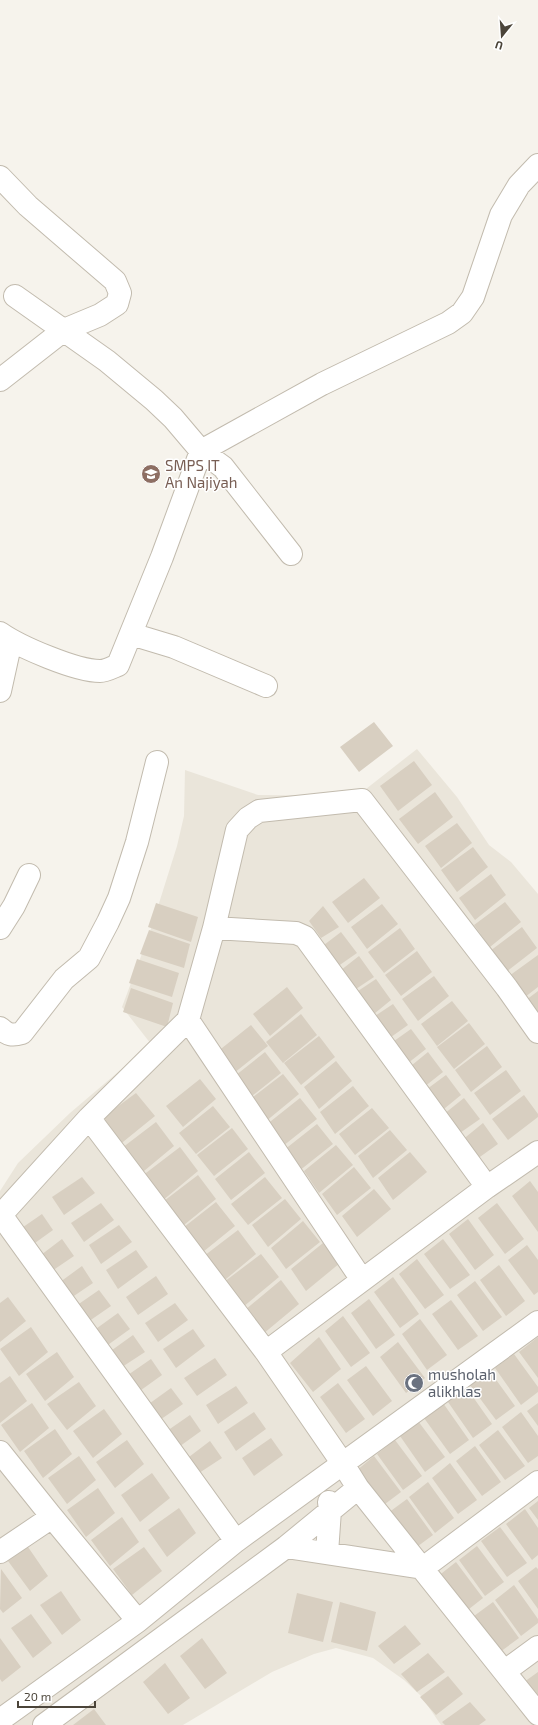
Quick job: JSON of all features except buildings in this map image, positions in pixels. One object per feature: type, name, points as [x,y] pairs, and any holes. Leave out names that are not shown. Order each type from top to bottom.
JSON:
[{"type":"street","points":[[0,691],[6,637],[68,664],[102,672],[118,665],[162,557],[201,451],[322,384],[448,323],[462,313],[473,297],[501,215],[519,185],[538,164]]},
{"type":"street","points":[[0,177],[24,202],[115,282],[120,293],[117,304],[100,315],[64,330],[0,380]]},
{"type":"street","points":[[14,296],[107,361],[154,400],[173,418],[201,451],[223,467],[291,554]]},
{"type":"street","points":[[131,634],[174,647],[266,686]]},
{"type":"street","points":[[0,1028],[6,1034],[14,1036],[22,1033],[64,979],[89,958],[119,898],[137,842],[157,762]]},
{"type":"street","points":[[236,1541],[0,1216],[89,1118],[188,1020],[214,928],[237,830],[248,818],[259,812],[362,800],[507,988],[538,1032]]},
{"type":"street","points":[[0,928],[14,906],[29,875]]},
{"type":"street","points":[[214,928],[296,934],[305,937],[487,1187]]},
{"type":"street","points":[[188,1020],[362,1280]]},
{"type":"street","points":[[89,1118],[266,1352],[358,1488],[538,1714]]},
{"type":"street","points":[[266,1352],[487,1187],[538,1152]]},
{"type":"street","points":[[0,1720],[138,1621],[236,1541],[538,1322]]},
{"type":"street","points":[[0,1452],[138,1621]]},
{"type":"street","points":[[325,1477],[330,1510],[327,1553]]},
{"type":"street","points":[[286,1547],[423,1568],[538,1482]]},
{"type":"street","points":[[44,1725],[286,1547],[358,1488]]},
{"type":"street","points":[[0,1552],[52,1517]]},
{"type":"street","points":[[505,1671],[538,1647]]},
{"type":"shaded area","points":[[417,749],[457,797],[489,845],[511,862],[538,894],[538,1725],[441,1725],[421,1696],[404,1680],[373,1658],[336,1648],[314,1654],[272,1672],[183,1725],[0,1725],[0,1191],[18,1163],[70,1113],[151,1044],[122,1007],[149,935],[177,846],[184,816],[185,770],[258,795],[357,796]]},
{"type":"place","name":"SMPS IT An Najiyah","points":[[151,474]]},
{"type":"place","name":"musholah alikhlas","points":[[414,1383]]}]
